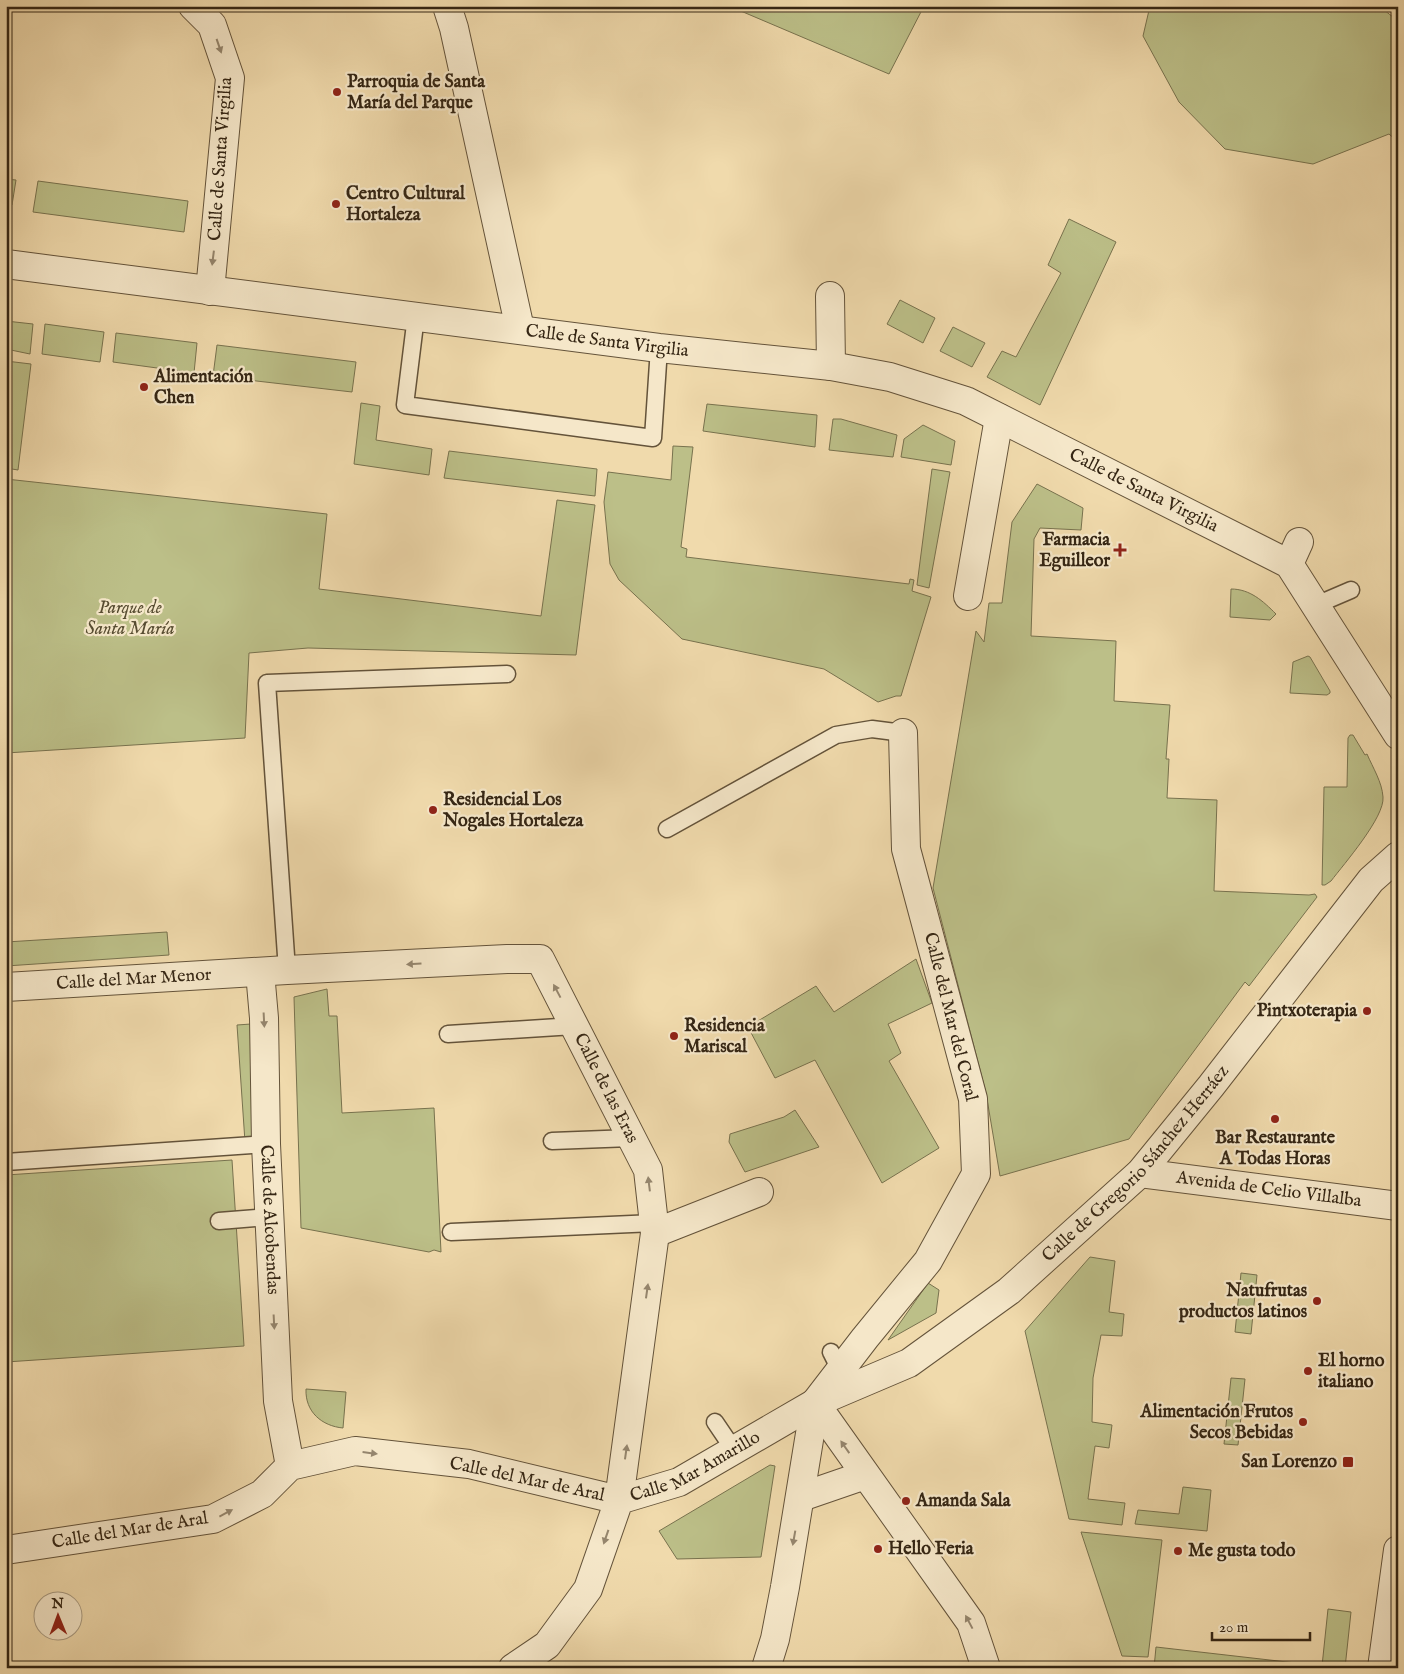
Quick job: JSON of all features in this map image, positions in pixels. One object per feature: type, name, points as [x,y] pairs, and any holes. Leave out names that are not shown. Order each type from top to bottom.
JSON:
[{"type":"street","name":"Calle de Santa Virgilia","points":[[193,6],[212,25],[230,78],[210,291]]},
{"type":"street","points":[[447,6],[454,28],[520,329]]},
{"type":"street","name":"Calle de Santa Virgilia","points":[[6,264],[659,348],[831,366],[890,377],[966,401],[999,418],[1294,553],[1316,605],[1398,734]]},
{"type":"street","points":[[830,296],[831,366]]},
{"type":"street","points":[[968,596],[999,418]]},
{"type":"street","name":"Calle del Mar del Coral","points":[[816,1403],[865,1338],[928,1261],[976,1174],[973,1099],[906,849],[902,733]]},
{"type":"street","name":"Calle de Gregorio Sánchez Herráez","points":[[841,1370],[909,1363],[1008,1291],[1140,1173],[1211,1086],[1371,880],[1398,856]]},
{"type":"street","name":"Calle de las Eras","points":[[260,972],[540,959],[648,1170],[655,1228],[619,1500]]},
{"type":"street","name":"Calle del Mar Menor","points":[[6,987],[260,972]]},
{"type":"street","name":"Calle de Alcobendas","points":[[260,972],[264,1018],[266,1144],[278,1401],[290,1466]]},
{"type":"street","name":"Avenida de Celio Villalba","points":[[1140,1173],[1398,1206]]},
{"type":"street","points":[[655,1228],[759,1192]]},
{"type":"street","points":[[816,1403],[970,1622],[986,1668]]},
{"type":"street","points":[[766,1668],[775,1639],[816,1403]]},
{"type":"street","name":"Calle Mar Amarillo","points":[[513,1668],[547,1645],[588,1589],[619,1500],[679,1482],[816,1403]]},
{"type":"street","name":"Calle del Mar de Aral","points":[[6,1550],[213,1519],[262,1494],[290,1466],[355,1451],[470,1464],[619,1500]]},
{"type":"street","points":[[801,1497],[866,1475]]},
{"type":"street","points":[[1382,1668],[1398,1550]]},
{"type":"lane","points":[[416,316],[405,405],[653,438],[659,348]]},
{"type":"lane","points":[[1316,605],[1351,590]]},
{"type":"lane","points":[[286,970],[268,683],[506,674]]},
{"type":"lane","points":[[667,829],[836,735],[872,729],[902,733]]},
{"type":"lane","points":[[448,1034],[574,1026]]},
{"type":"lane","points":[[552,1141],[631,1138]]},
{"type":"lane","points":[[6,1162],[266,1144]]},
{"type":"lane","points":[[219,1221],[269,1217]]},
{"type":"lane","points":[[451,1232],[655,1228]]},
{"type":"lane","points":[[715,1422],[734,1450]]},
{"type":"green space","points":[[729,6],[924,6],[889,74]]},
{"type":"green space","points":[[1150,6],[1379,6],[1398,21],[1398,142],[1389,134],[1313,164],[1225,149],[1179,102],[1143,36]]},
{"type":"green space","points":[[6,179],[16,180],[12,205],[6,205]]},
{"type":"green space","points":[[38,181],[188,201],[184,232],[33,212]]},
{"type":"green space","points":[[1069,219],[1116,242],[1040,405],[987,377],[1002,351],[1016,357],[1061,273],[1048,265]]},
{"type":"green space","points":[[900,300],[935,318],[923,343],[887,324]]},
{"type":"green space","points":[[6,321],[33,324],[30,354],[6,349]]},
{"type":"green space","points":[[45,324],[104,332],[100,362],[42,354]]},
{"type":"green space","points":[[953,327],[985,343],[972,367],[940,351]]},
{"type":"green space","points":[[116,333],[197,343],[194,373],[113,362]]},
{"type":"green space","points":[[217,345],[356,362],[352,392],[213,376]]},
{"type":"green space","points":[[6,361],[31,364],[18,470],[6,468]]},
{"type":"green space","points":[[361,403],[380,406],[376,440],[432,449],[429,475],[354,464]]},
{"type":"green space","points":[[707,404],[817,415],[815,447],[703,431]]},
{"type":"green space","points":[[833,419],[841,419],[897,435],[893,457],[829,450]]},
{"type":"green space","points":[[923,425],[955,441],[951,465],[901,457],[904,439]]},
{"type":"green space","points":[[673,446],[693,447],[681,547],[687,549],[686,557],[909,584],[910,579],[914,580],[912,591],[931,597],[901,696],[878,702],[824,669],[682,639],[619,580],[610,564],[604,502],[608,472],[671,480]]},
{"type":"green space","points":[[449,451],[597,469],[595,496],[444,478]]},
{"type":"green space","points":[[932,469],[950,472],[929,588],[917,585]]},
{"type":"green space","name":"Parque de Santa María","points":[[6,479],[327,514],[319,589],[541,616],[557,500],[595,505],[576,655],[308,648],[249,653],[245,738],[6,753]]},
{"type":"green space","points":[[1037,484],[1083,508],[1081,530],[1040,528],[1034,539],[1031,636],[1116,641],[1114,701],[1170,705],[1166,759],[1169,759],[1167,798],[1217,800],[1214,891],[1315,894],[1317,897],[1249,986],[1245,982],[1129,1139],[1000,1176],[986,1093],[933,888],[976,631],[984,642],[989,603],[1002,603],[1012,522]]},
{"type":"green space","points":[[1231,589],[1250,593],[1276,614],[1270,620],[1230,617]]},
{"type":"green space","points":[[1308,656],[1330,691],[1327,695],[1290,693],[1293,662]]},
{"type":"green space","points":[[1350,735],[1353,735],[1365,755],[1367,754],[1377,775],[1383,797],[1382,806],[1371,828],[1354,852],[1331,881],[1322,885],[1324,787],[1347,787],[1348,738]]},
{"type":"green space","points":[[167,932],[169,955],[6,966],[6,942]]},
{"type":"green space","points":[[916,959],[932,1003],[888,1024],[901,1053],[889,1061],[939,1148],[882,1183],[815,1060],[775,1078],[748,1027],[816,986],[834,1012]]},
{"type":"green space","points":[[327,989],[329,1016],[337,1016],[342,1113],[434,1108],[441,1252],[434,1250],[429,1252],[301,1228],[294,997]]},
{"type":"green space","points":[[251,1024],[257,1142],[245,1142],[237,1025]]},
{"type":"green space","points":[[795,1110],[819,1147],[745,1172],[729,1142],[730,1134],[784,1117]]},
{"type":"green space","points":[[232,1160],[244,1346],[6,1362],[6,1175]]},
{"type":"green space","points":[[1090,1257],[1115,1261],[1109,1312],[1124,1314],[1122,1336],[1101,1335],[1093,1378],[1092,1422],[1112,1425],[1109,1448],[1095,1446],[1088,1499],[1125,1503],[1122,1525],[1069,1519],[1025,1331]]},
{"type":"green space","points":[[1241,1273],[1257,1275],[1251,1334],[1235,1332]]},
{"type":"green space","points":[[928,1283],[939,1290],[936,1313],[888,1340]]},
{"type":"green space","points":[[1231,1378],[1245,1379],[1238,1445],[1224,1444]]},
{"type":"green space","points":[[306,1389],[346,1392],[343,1428],[328,1424],[316,1416],[308,1405]]},
{"type":"green space","points":[[770,1465],[775,1466],[761,1557],[677,1559],[659,1531]]},
{"type":"green space","points":[[1183,1487],[1211,1490],[1207,1531],[1135,1524],[1138,1510],[1179,1514]]},
{"type":"green space","points":[[1081,1532],[1162,1540],[1148,1657],[1122,1656]]},
{"type":"green space","points":[[1328,1609],[1351,1612],[1345,1668],[1154,1668],[1156,1647],[1322,1666]]},
{"type":"place","name":"Parroquia de Santa María del Parque","points":[[337,92]]},
{"type":"place","name":"Centro Cultural Hortaleza","points":[[336,204]]},
{"type":"place","name":"Alimentación Chen","points":[[144,387]]},
{"type":"place","name":"Farmacia Eguilleor","points":[[1120,550]]},
{"type":"place","name":"Residencial Los Nogales Hortaleza","points":[[433,810]]},
{"type":"place","name":"Pintxoterapia","points":[[1367,1011]]},
{"type":"place","name":"Residencia Mariscal","points":[[674,1036]]},
{"type":"place","name":"Bar Restaurante A Todas Horas","points":[[1275,1119]]},
{"type":"place","name":"Natufrutas productos latinos","points":[[1317,1301]]},
{"type":"place","name":"El horno italiano","points":[[1308,1371]]},
{"type":"place","name":"Alimentación Frutos Secos Bebidas","points":[[1303,1422]]},
{"type":"place","name":"San Lorenzo","points":[[1348,1462]]},
{"type":"place","name":"Amanda Sala","points":[[906,1501]]},
{"type":"place","name":"Hello Feria","points":[[878,1549]]},
{"type":"place","name":"Me gusta todo","points":[[1178,1551]]}]
